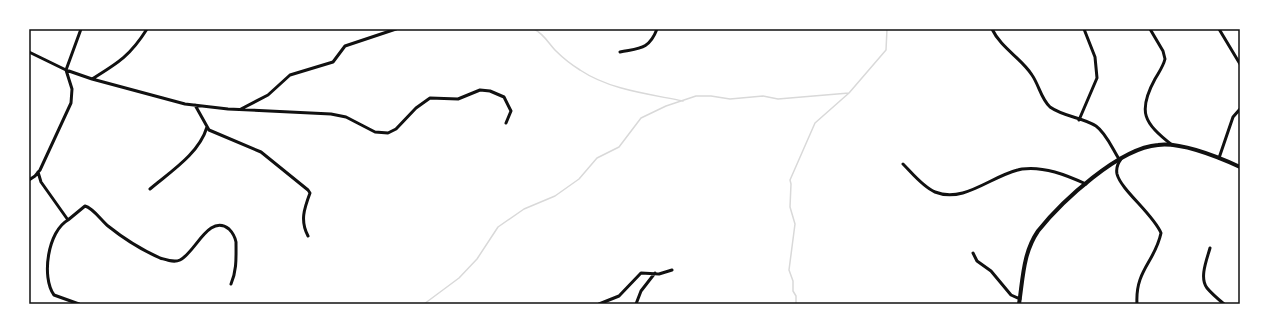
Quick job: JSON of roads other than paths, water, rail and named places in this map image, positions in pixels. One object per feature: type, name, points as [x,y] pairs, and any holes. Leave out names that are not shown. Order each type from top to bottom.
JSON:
[{"type":"street","points":[[29,180],[38,172],[71,103],[72,89],[66,70],[81,29]]},
{"type":"street","points":[[92,79],[126,57],[147,29]]},
{"type":"street","points":[[241,109],[268,95],[290,75],[333,62],[345,46],[396,29]]},
{"type":"street","points":[[620,52],[648,44],[653,39],[656,29]]},
{"type":"street","points":[[992,29],[1001,43],[1022,63],[1033,77],[1048,104],[1056,110],[1095,126],[1102,132],[1120,158],[1117,170],[1119,178],[1140,204],[1160,233],[1152,256],[1139,278],[1137,304]]},
{"type":"street","points":[[1079,120],[1097,78],[1095,58],[1084,29]]},
{"type":"street","points":[[1150,29],[1163,51],[1165,59],[1147,96],[1144,109],[1152,128],[1172,145]]},
{"type":"street","points":[[1219,29],[1240,64]]},
{"type":"street","points":[[29,52],[66,70],[92,79],[195,105],[331,114],[346,117],[371,130],[384,134],[396,129],[416,108],[430,98],[458,99],[480,90],[497,94],[507,100],[511,111],[506,123]]},
{"type":"street","points":[[195,105],[207,127],[214,133],[261,152],[308,190],[310,193],[304,208],[303,221],[308,236]]},
{"type":"street","points":[[1218,158],[1233,117],[1240,109]]},
{"type":"street","points":[[150,189],[191,154],[203,139],[207,127]]},
{"type":"street","points":[[1019,302],[1024,261],[1032,239],[1044,223],[1086,184],[1106,167],[1120,158],[1153,145],[1172,145],[1218,158],[1240,167]]},
{"type":"street","points":[[903,164],[929,188],[938,193],[967,193],[998,176],[1023,169],[1054,171],[1086,184]]},
{"type":"street","points":[[38,172],[41,182],[68,220]]},
{"type":"street","points":[[80,304],[54,295],[47,270],[48,258],[59,229],[85,206],[121,234],[160,258],[174,262],[183,259],[209,230],[216,226],[223,225],[231,231],[235,239],[235,270],[231,284]]},
{"type":"street","points":[[1210,248],[1203,276],[1204,282],[1207,289],[1224,304]]},
{"type":"street","points":[[973,253],[976,259],[991,271],[1011,295],[1019,302]]},
{"type":"street","points":[[599,304],[619,296],[642,273],[655,274],[672,270]]},
{"type":"street","points":[[636,304],[641,291],[655,274]]},
{"type":"waterway","points":[[534,29],[544,36],[556,51],[565,59],[592,77],[617,87],[683,101]]},
{"type":"waterway","points":[[796,304],[796,296],[793,291],[793,281],[789,270],[795,224],[790,207],[790,180],[815,123],[849,93],[886,50],[887,29]]},
{"type":"waterway","points":[[424,304],[459,278],[477,259],[498,227],[524,209],[555,196],[579,179],[597,158],[619,147],[641,118],[666,106],[696,96],[711,96],[730,99],[763,96],[778,99],[849,93]]}]
